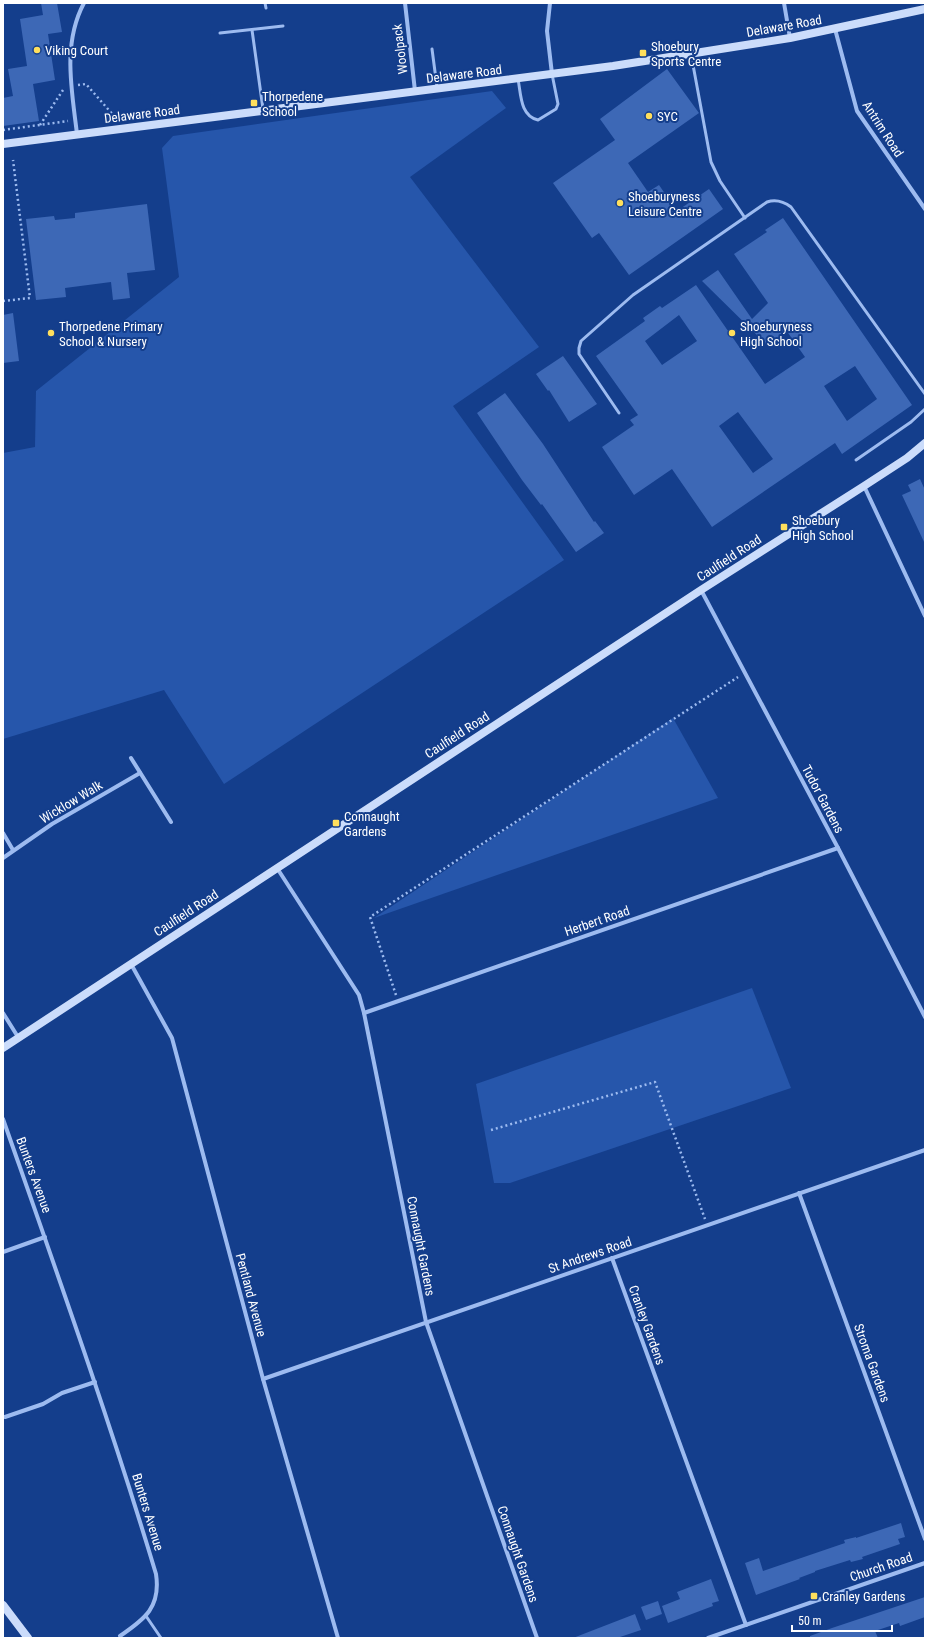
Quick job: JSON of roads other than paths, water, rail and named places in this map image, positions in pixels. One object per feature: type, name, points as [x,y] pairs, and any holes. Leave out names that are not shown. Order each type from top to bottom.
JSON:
[{"type":"street","points":[[77,134],[70,60],[75,28],[84,3]]},
{"type":"street","name":"Woolpack","points":[[405,3],[415,92]]},
{"type":"street","points":[[550,3],[548,31],[552,74]]},
{"type":"street","points":[[784,3],[790,38]]},
{"type":"street","name":"Delaware Road","points":[[3,144],[518,79],[691,54],[790,38],[925,9]]},
{"type":"street","name":"Antrim Road","points":[[835,29],[857,111],[925,209]]},
{"type":"street","name":"Caulfield Road","points":[[3,1048],[701,590],[907,458],[925,443]]},
{"type":"street","points":[[864,486],[925,616]]},
{"type":"street","name":"Tudor Gardens","points":[[701,590],[838,848],[925,1017]]},
{"type":"street","points":[[130,758],[171,822]]},
{"type":"street","name":"Wicklow Walk","points":[[3,858],[13,850],[100,795],[140,773]]},
{"type":"street","points":[[3,833],[13,850]]},
{"type":"street","name":"Herbert Road","points":[[364,1013],[838,848]]},
{"type":"street","name":"Connaught Gardens","points":[[277,868],[358,995],[364,1013],[426,1322],[536,1638]]},
{"type":"street","name":"Pentland Avenue","points":[[131,964],[172,1038],[263,1379],[338,1638]]},
{"type":"street","points":[[3,1013],[18,1037]]},
{"type":"street","name":"Bunters Avenue","points":[[3,1119],[128,1480],[156,1574],[158,1586],[152,1607],[146,1616],[120,1636]]},
{"type":"street","name":"St Andrews Road","points":[[263,1379],[925,1150]]},
{"type":"street","name":"Stroma Gardens","points":[[799,1193],[925,1539]]},
{"type":"street","points":[[3,1252],[45,1237]]},
{"type":"street","name":"Cranley Gardens","points":[[612,1258],[746,1625]]},
{"type":"street","points":[[5,1417],[43,1404],[62,1393],[95,1382]]},
{"type":"street","name":"Church Road","points":[[708,1638],[925,1563]]},
{"type":"street","points":[[3,1605],[28,1638]]},
{"type":"lane","points":[[265,3],[266,8]]},
{"type":"lane","points":[[220,33],[283,26]]},
{"type":"lane","points":[[252,30],[263,111]]},
{"type":"lane","points":[[432,49],[437,89]]},
{"type":"lane","points":[[691,54],[711,162],[720,181],[745,218]]},
{"type":"lane","points":[[518,79],[525,110],[531,118],[538,120],[556,109],[558,104],[552,74]]},
{"type":"lane","points":[[619,413],[579,354],[581,341],[633,295],[772,200],[785,202],[791,207],[925,394]]},
{"type":"lane","points":[[856,460],[911,422],[925,410]]},
{"type":"lane","points":[[146,1616],[161,1638]]},
{"type":"place","name":"Viking Court","points":[[37,50]]},
{"type":"place","name":"Shoebury Sports Centre","points":[[643,53]]},
{"type":"place","name":"Thorpedene School","points":[[254,103]]},
{"type":"place","name":"SYC","points":[[649,116]]},
{"type":"place","name":"Shoeburyness Leisure Centre","points":[[620,203]]},
{"type":"place","name":"Thorpedene Primary School & Nursery","points":[[51,333]]},
{"type":"place","name":"Shoeburyness High School","points":[[732,333]]},
{"type":"place","name":"Shoebury High School","points":[[784,527]]},
{"type":"place","name":"Connaught Gardens","points":[[336,823]]},
{"type":"place","name":"Cranley Gardens","points":[[814,1596]]}]
